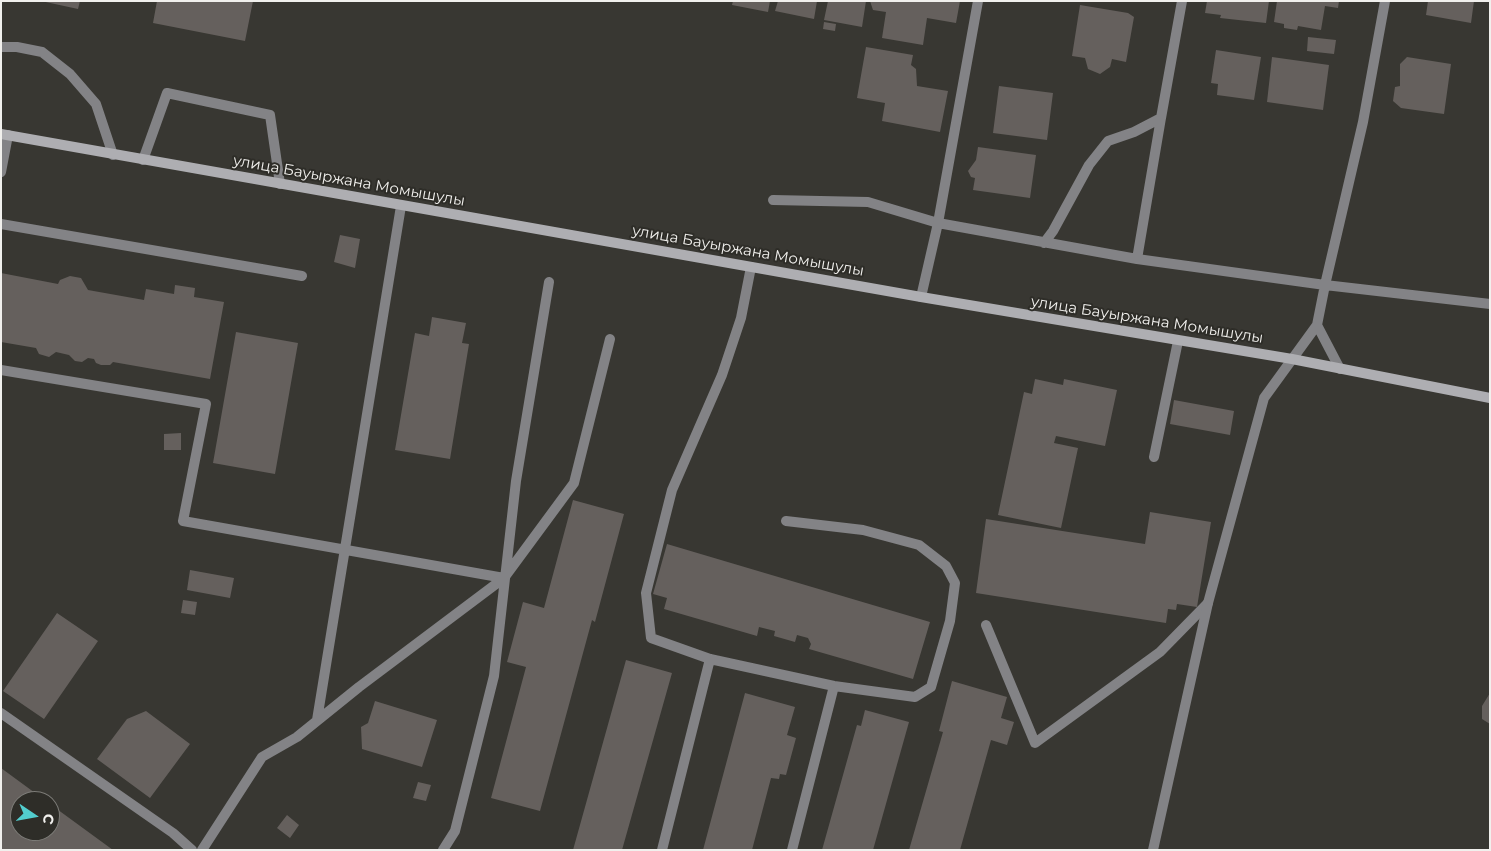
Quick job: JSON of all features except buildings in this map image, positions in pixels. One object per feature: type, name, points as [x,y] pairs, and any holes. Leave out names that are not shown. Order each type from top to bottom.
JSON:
[{"type":"street","points":[[921,297],[938,222],[978,1]]},
{"type":"street","points":[[1137,259],[1182,1]]},
{"type":"street","points":[[1152,850],[1208,603],[1264,398],[1317,325],[1362,122],[1386,1]]},
{"type":"street","points":[[1,47],[17,47],[42,52],[70,74],[96,104],[113,155]]},
{"type":"street","points":[[143,160],[168,93],[270,115],[280,184]]},
{"type":"street","points":[[1044,243],[1053,231],[1089,165],[1108,142],[1162,118]]},
{"type":"street","points":[[1,172],[5,135]]},
{"type":"street","name":"улица Бауыржана Момышулы","points":[[5,135],[1178,342],[1292,359],[1490,398]]},
{"type":"street","points":[[773,200],[868,202],[938,222],[1137,259],[1325,285],[1490,304]]},
{"type":"street","points":[[317,720],[401,206]]},
{"type":"street","points":[[1,224],[302,276]]},
{"type":"street","points":[[751,267],[741,318],[722,375],[672,490],[646,594],[651,638],[710,659],[834,686],[915,696],[931,687],[950,621],[955,583],[946,566],[920,545],[863,530],[786,521]]},
{"type":"street","points":[[443,850],[456,830],[494,676],[516,481],[549,282]]},
{"type":"street","points":[[1317,325],[1340,369]]},
{"type":"street","points":[[202,850],[262,757],[297,737],[504,578],[574,483],[610,340]]},
{"type":"street","points":[[1154,457],[1178,342]]},
{"type":"street","points":[[1,370],[206,404],[183,522],[504,578]]},
{"type":"street","points":[[986,625],[1035,743],[1160,652],[1208,603]]},
{"type":"street","points":[[662,850],[710,659]]},
{"type":"street","points":[[792,850],[834,686]]},
{"type":"street","points":[[1,713],[173,833],[192,850]]}]
